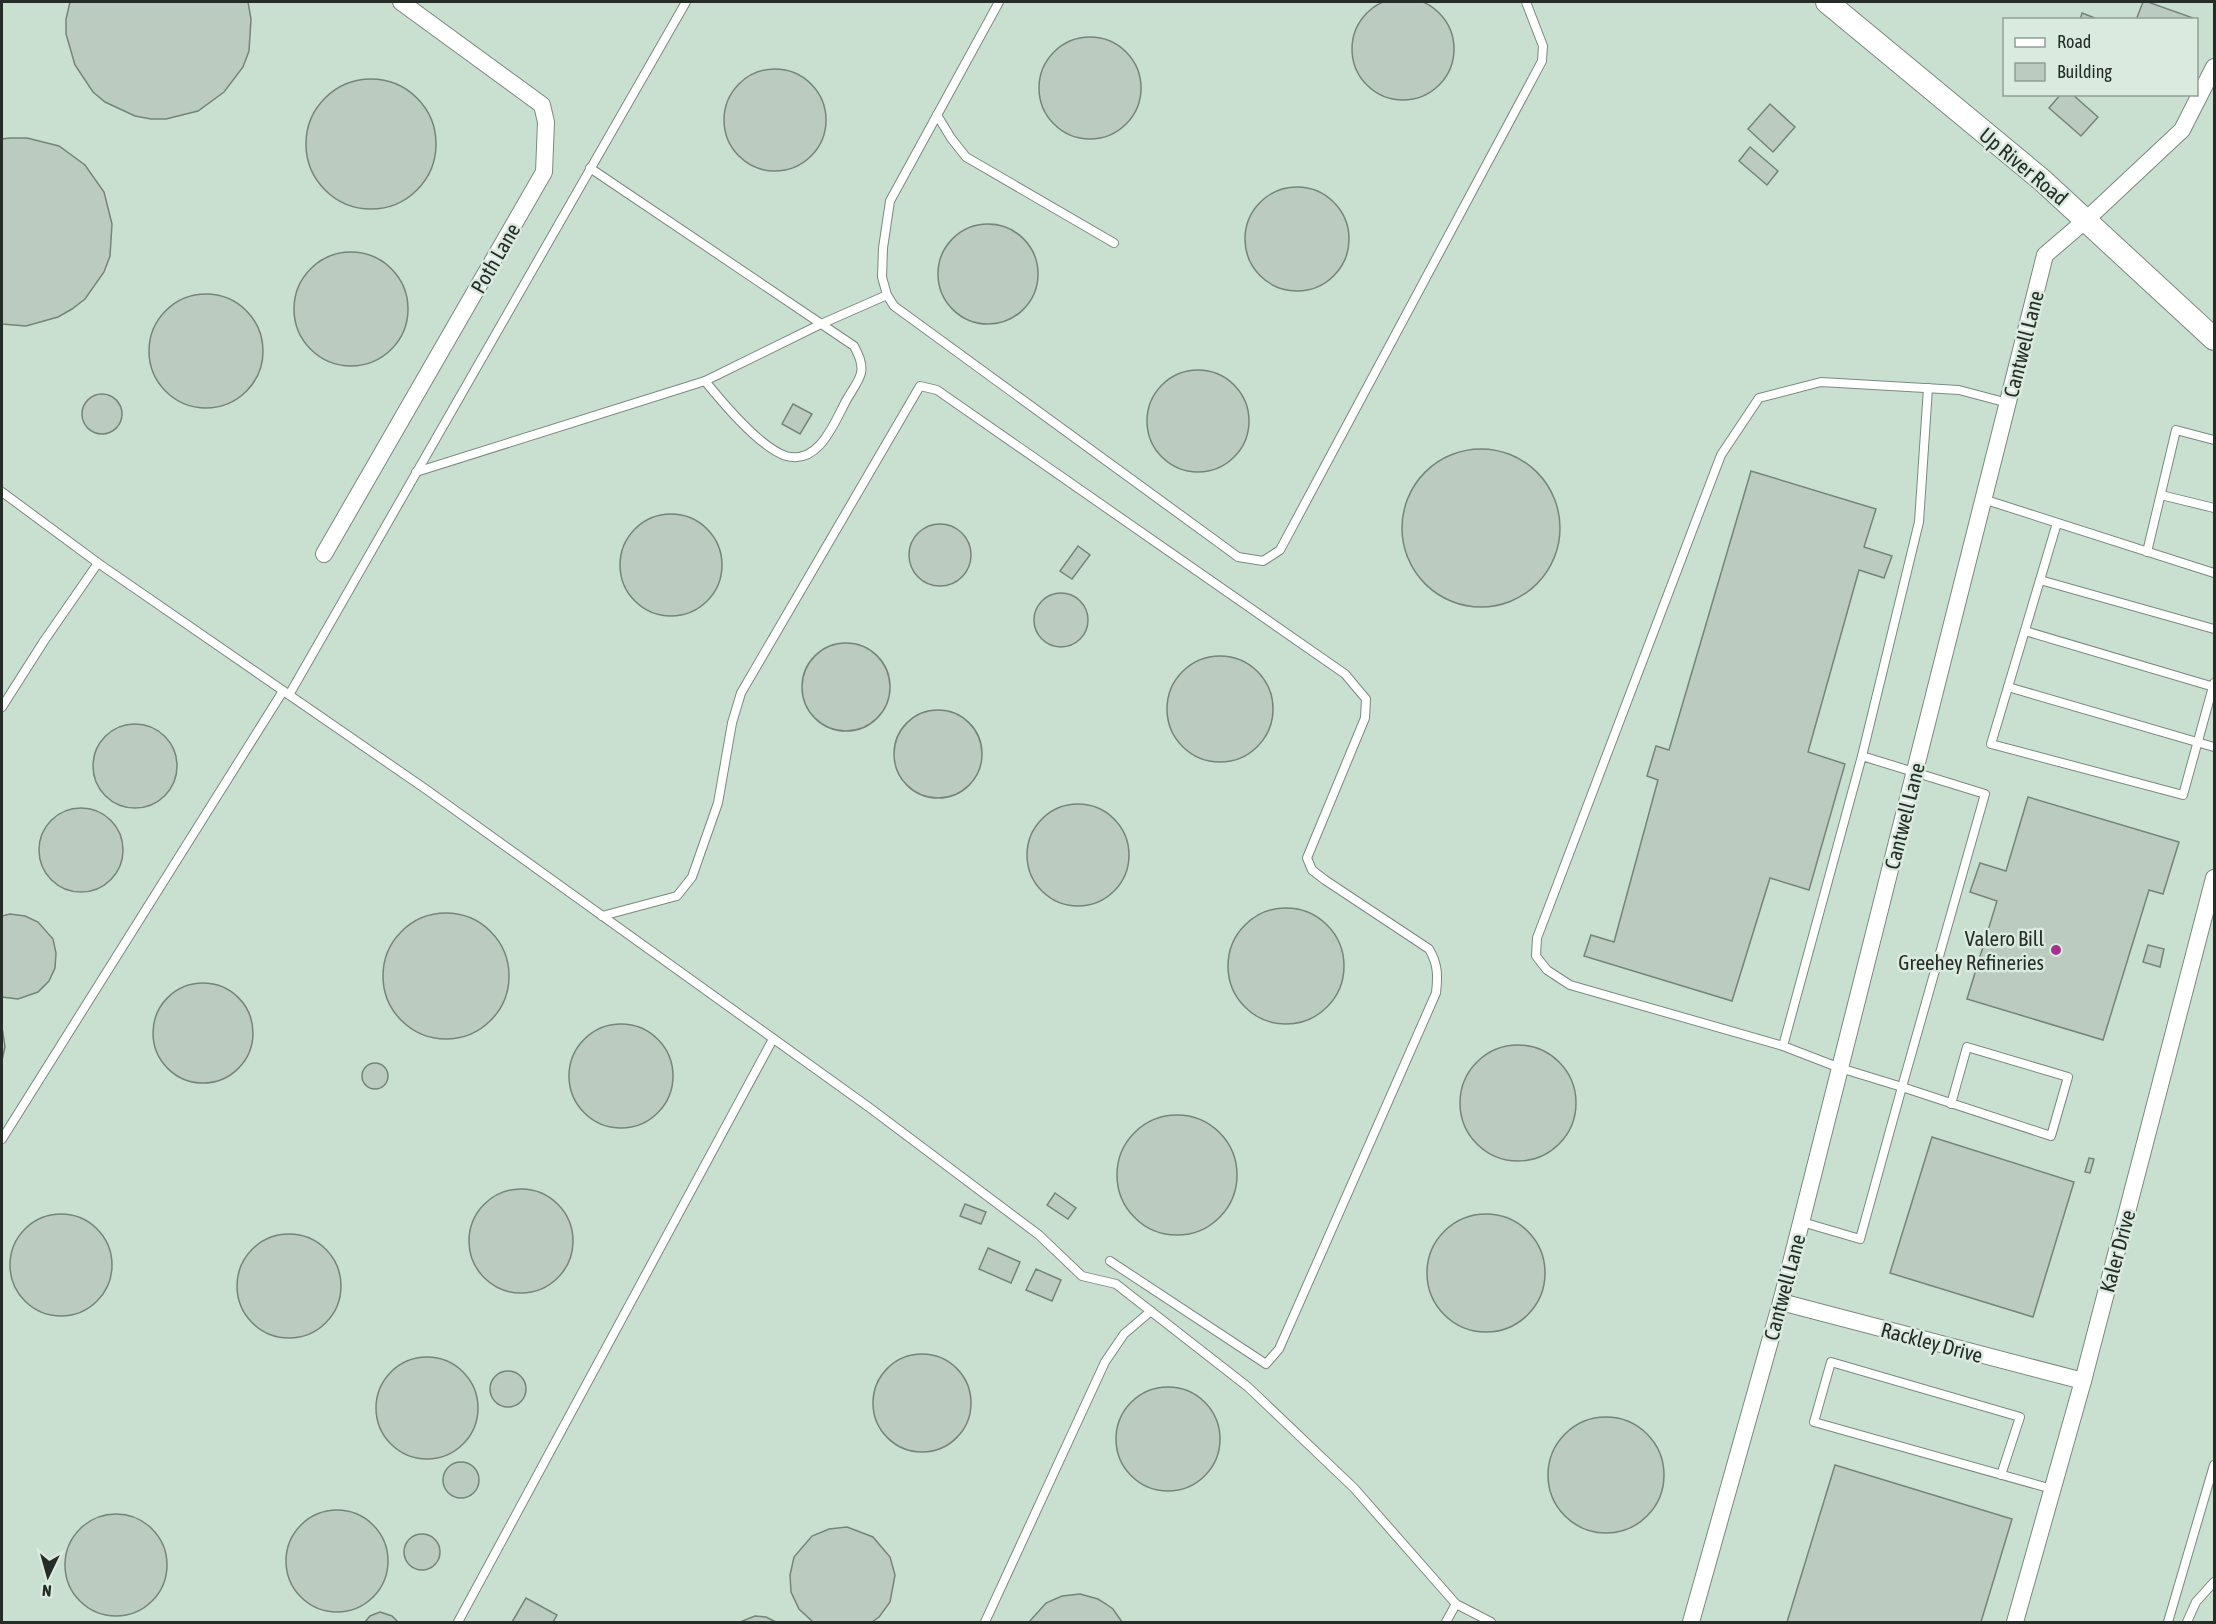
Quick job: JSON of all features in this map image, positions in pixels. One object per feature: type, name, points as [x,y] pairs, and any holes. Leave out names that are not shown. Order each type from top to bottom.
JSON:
[{"type":"street","name":"Poth Lane","points":[[324,554],[544,172],[546,123],[542,105],[401,2]]},
{"type":"street","name":"Up River Road","points":[[1827,2],[2087,219],[2214,339]]},
{"type":"street","name":"Cantwell Lane","points":[[1691,1623],[1802,1222],[2045,255],[2182,130],[2214,67]]},
{"type":"street","name":"Kaler Drive","points":[[2015,1623],[2083,1382],[2214,878]]},
{"type":"street","name":"Rackley Drive","points":[[1781,1302],[2083,1382]]},
{"type":"lane","points":[[2,1139],[286,693],[686,2]]},
{"type":"lane","points":[[999,2],[890,201],[882,258],[882,277],[886,295],[894,306],[1238,557],[1263,561],[1281,550],[1542,62],[1543,46],[1526,2]]},
{"type":"lane","points":[[937,115],[966,157],[1114,243]]},
{"type":"lane","points":[[590,168],[854,346],[861,359],[861,373],[825,441],[809,454],[788,456],[772,449],[726,407],[705,381]]},
{"type":"lane","points":[[416,472],[705,381],[886,295]]},
{"type":"lane","points":[[1951,1104],[1967,1047],[2068,1077],[2050,1136],[1951,1104],[1902,1088],[1840,1068],[1782,1046],[1570,985],[1547,970],[1536,956],[1537,938],[1720,455],[1759,398],[1821,382],[1959,390],[2008,403]]},
{"type":"lane","points":[[602,916],[677,896],[692,876],[718,803],[732,723],[741,693],[920,386],[937,390],[1345,674],[1366,699],[1365,718],[1307,858],[1312,870],[1324,880],[1429,949],[1435,960],[1438,975],[1436,993],[1279,1349],[1266,1364],[1110,1261]]},
{"type":"lane","points":[[1782,1046],[1862,756],[1919,522],[1928,388]]},
{"type":"lane","points":[[2147,552],[2176,430],[2214,440]]},
{"type":"lane","points":[[2,492],[98,563],[427,790],[870,1108],[1039,1235],[1082,1276],[1116,1284],[1248,1387],[1354,1488],[1456,1604],[1491,1623]]},
{"type":"lane","points":[[2161,495],[2214,508]]},
{"type":"lane","points":[[1983,499],[2214,573]]},
{"type":"lane","points":[[2025,631],[2214,685],[2183,795],[1991,744],[2057,523]]},
{"type":"lane","points":[[2,707],[98,563]]},
{"type":"lane","points":[[2040,580],[2214,629]]},
{"type":"lane","points":[[2008,687],[2214,747]]},
{"type":"lane","points":[[1802,1222],[1860,1239],[1985,794],[1914,774],[1862,756]]},
{"type":"lane","points":[[458,1623],[773,1039]]},
{"type":"lane","points":[[985,1623],[1106,1362],[1124,1334],[1151,1311]]},
{"type":"lane","points":[[2001,1475],[2020,1417],[1832,1362],[1814,1422],[2001,1475],[2052,1489]]},
{"type":"lane","points":[[2168,1623],[2214,1465]]},
{"type":"lane","points":[[2187,1623],[2196,1602],[2214,1582]]},
{"type":"lane","points":[[1446,1623],[1456,1604]]},
{"type":"shaded area","points":[[2,2],[2214,2],[2214,1622],[2,1622]]},
{"type":"building","points":[[1393,-1],[1413,-1],[1431,6],[1446,21],[1453,39],[1453,59],[1446,77],[1431,92],[1413,99],[1393,99],[1375,92],[1360,77],[1353,59],[1353,39],[1360,21],[1375,6]]},
{"type":"building","points":[[70,2],[248,2],[251,19],[249,51],[243,67],[224,92],[198,111],[166,119],[135,116],[105,102],[93,92],[75,65],[66,34],[66,19]]},
{"type":"building","points":[[2143,2],[2148,2],[2193,18],[2137,18]]},
{"type":"building","points":[[2082,13],[2095,18],[2081,18]]},
{"type":"building","points":[[1090,37],[1110,41],[1126,52],[1137,68],[1141,88],[1137,108],[1126,124],[1110,135],[1090,139],[1070,135],[1054,124],[1043,108],[1039,88],[1043,68],[1054,52],[1070,41]]},
{"type":"building","points":[[775,69],[795,73],[811,84],[822,100],[826,120],[822,140],[811,156],[795,167],[775,171],[755,167],[739,156],[728,140],[724,120],[728,100],[739,84],[755,73]]},
{"type":"building","points":[[371,79],[396,84],[417,98],[431,119],[436,144],[431,169],[417,190],[396,204],[371,209],[346,204],[325,190],[311,169],[306,144],[311,119],[325,98],[346,84]]},
{"type":"building","points":[[2059,96],[2074,96],[2098,117],[2081,136],[2049,108]]},
{"type":"building","points":[[1770,104],[1795,127],[1773,152],[1748,129]]},
{"type":"building","points":[[27,138],[59,146],[85,165],[104,192],[112,224],[110,256],[104,272],[85,299],[58,317],[26,326],[2,324],[2,139]]},
{"type":"building","points":[[1750,147],[1778,171],[1767,185],[1739,161]]},
{"type":"building","points":[[1297,187],[1317,191],[1334,202],[1345,219],[1349,239],[1345,259],[1334,276],[1317,287],[1297,291],[1277,287],[1260,276],[1249,259],[1245,239],[1249,219],[1260,202],[1277,191]]},
{"type":"building","points":[[988,224],[1007,228],[1024,238],[1034,255],[1038,274],[1034,293],[1024,310],[1007,320],[988,324],[969,320],[952,310],[942,293],[938,274],[942,255],[952,238],[969,228]]},
{"type":"building","points":[[351,252],[373,256],[391,269],[404,287],[408,309],[404,331],[391,349],[373,362],[351,366],[329,362],[311,349],[298,331],[294,309],[298,287],[311,269],[329,256]]},
{"type":"building","points":[[206,294],[228,298],[246,311],[259,329],[263,351],[259,373],[246,391],[228,404],[206,408],[184,404],[166,391],[153,373],[149,351],[153,329],[166,311],[184,298]]},
{"type":"building","points":[[1198,370],[1218,374],[1234,385],[1245,401],[1249,421],[1245,441],[1234,457],[1218,468],[1198,472],[1178,468],[1162,457],[1151,441],[1147,421],[1151,401],[1162,385],[1178,374]]},
{"type":"building","points":[[102,394],[110,395],[116,400],[121,406],[121,422],[116,428],[110,433],[102,434],[94,433],[88,428],[83,422],[82,414],[83,406],[88,400],[94,395]]},
{"type":"building","points":[[793,404],[812,414],[800,434],[782,424]]},
{"type":"building","points":[[1481,449],[1496,450],[1511,455],[1525,462],[1537,472],[1547,484],[1554,498],[1559,513],[1559,543],[1554,558],[1547,572],[1537,584],[1525,594],[1511,601],[1496,606],[1481,607],[1466,606],[1451,601],[1437,594],[1425,584],[1415,572],[1408,558],[1403,543],[1402,528],[1403,513],[1408,498],[1415,484],[1425,472],[1437,462],[1451,455],[1466,450]]},
{"type":"building","points":[[1751,471],[1876,509],[1864,547],[1892,556],[1884,578],[1859,570],[1808,752],[1845,764],[1809,890],[1770,878],[1732,1001],[1584,956],[1591,935],[1614,942],[1658,780],[1647,776],[1656,746],[1669,750]]},
{"type":"building","points":[[671,514],[690,518],[707,529],[718,546],[722,565],[718,584],[707,601],[690,612],[671,616],[652,612],[635,601],[624,584],[620,565],[624,546],[635,529],[652,518]]},
{"type":"building","points":[[940,524],[957,529],[962,533],[966,538],[971,555],[966,572],[962,577],[957,581],[940,586],[923,581],[918,577],[914,572],[909,555],[914,538],[918,533],[923,529]]},
{"type":"building","points":[[1078,546],[1090,555],[1072,579],[1060,571]]},
{"type":"building","points":[[1056,593],[1066,593],[1076,597],[1084,605],[1088,620],[1084,635],[1076,643],[1066,647],[1056,647],[1046,643],[1038,635],[1034,625],[1034,615],[1038,605],[1046,597]]},
{"type":"building","points":[[846,643],[863,646],[877,656],[887,670],[890,687],[887,704],[877,718],[863,728],[846,731],[829,728],[815,718],[805,704],[802,687],[805,670],[815,656],[829,646]]},
{"type":"building","points":[[1220,656],[1240,660],[1258,671],[1269,689],[1273,709],[1269,729],[1258,747],[1240,758],[1220,762],[1200,758],[1182,747],[1171,729],[1167,709],[1171,689],[1182,671],[1200,660]]},
{"type":"building","points":[[938,710],[955,714],[969,723],[978,737],[982,754],[978,771],[969,785],[955,794],[938,798],[921,794],[907,785],[898,771],[894,754],[898,737],[907,723],[921,714]]},
{"type":"building","points":[[135,724],[151,727],[165,736],[174,750],[177,766],[174,782],[165,796],[151,805],[135,808],[119,805],[105,796],[96,782],[93,766],[96,750],[105,736],[119,727]]},
{"type":"building","name":"Valero Bill Greehey Refineries","points":[[2028,797],[2179,842],[2163,894],[2149,890],[2103,1040],[1967,999],[1997,901],[1970,892],[1980,863],[2006,871]]},
{"type":"building","points":[[1078,804],[1098,808],[1114,819],[1125,835],[1129,855],[1125,875],[1114,891],[1098,902],[1078,906],[1058,902],[1042,891],[1031,875],[1027,855],[1031,835],[1042,819],[1058,808]]},
{"type":"building","points":[[81,808],[97,811],[111,820],[120,834],[123,850],[120,866],[111,880],[97,889],[81,892],[65,889],[51,880],[42,866],[39,850],[42,834],[51,820],[65,811]]},
{"type":"building","points":[[1286,908],[1308,912],[1327,925],[1340,944],[1344,966],[1340,988],[1327,1007],[1308,1020],[1286,1024],[1264,1020],[1245,1007],[1232,988],[1228,966],[1232,944],[1245,925],[1264,912]]},
{"type":"building","points":[[446,913],[470,918],[491,931],[504,952],[509,976],[504,1000],[491,1021],[470,1034],[446,1039],[422,1034],[401,1021],[388,1000],[383,976],[388,952],[401,931],[422,918]]},
{"type":"building","points":[[10,914],[25,916],[38,922],[53,939],[56,953],[55,968],[49,981],[38,992],[18,999],[2,997],[2,916]]},
{"type":"building","points":[[2148,945],[2164,949],[2160,967],[2143,962]]},
{"type":"building","points":[[203,983],[222,987],[239,997],[249,1014],[253,1033],[249,1052],[239,1069],[222,1079],[203,1083],[184,1079],[167,1069],[157,1052],[153,1033],[157,1014],[167,997],[184,987]]},
{"type":"building","points":[[621,1024],[641,1028],[658,1039],[669,1056],[673,1076],[669,1096],[658,1113],[641,1124],[621,1128],[601,1124],[584,1113],[573,1096],[569,1076],[573,1056],[584,1039],[601,1028]]},
{"type":"building","points":[[2,1027],[5,1047],[2,1060]]},
{"type":"building","points":[[1518,1045],[1540,1049],[1559,1062],[1572,1081],[1576,1103],[1572,1125],[1559,1144],[1540,1157],[1518,1161],[1496,1157],[1477,1144],[1464,1125],[1460,1103],[1464,1081],[1477,1062],[1496,1049]]},
{"type":"building","points":[[375,1063],[384,1067],[388,1076],[384,1085],[375,1089],[366,1085],[362,1076],[366,1067]]},
{"type":"building","points":[[1177,1115],[1200,1120],[1219,1133],[1232,1152],[1237,1175],[1232,1198],[1219,1217],[1200,1230],[1177,1235],[1154,1230],[1135,1217],[1122,1198],[1117,1175],[1122,1152],[1135,1133],[1154,1120]]},
{"type":"building","points":[[1932,1137],[2074,1182],[2033,1317],[1890,1273]]},
{"type":"building","points":[[2089,1158],[2094,1159],[2090,1173],[2085,1172]]},
{"type":"building","points":[[521,1189],[541,1193],[550,1198],[564,1212],[569,1221],[573,1241],[569,1261],[564,1270],[550,1284],[541,1289],[521,1293],[501,1289],[492,1284],[478,1270],[473,1261],[469,1241],[473,1221],[478,1212],[492,1198],[501,1193]]},
{"type":"building","points":[[1055,1193],[1076,1208],[1068,1219],[1047,1205]]},
{"type":"building","points":[[965,1204],[986,1212],[981,1224],[960,1216]]},
{"type":"building","points":[[61,1214],[80,1218],[97,1229],[108,1246],[112,1265],[108,1284],[97,1301],[80,1312],[61,1316],[42,1312],[25,1301],[14,1284],[10,1265],[14,1246],[25,1229],[42,1218]]},
{"type":"building","points":[[1486,1214],[1509,1218],[1528,1231],[1541,1250],[1545,1273],[1541,1296],[1528,1315],[1509,1328],[1486,1332],[1463,1328],[1444,1315],[1431,1296],[1427,1273],[1431,1250],[1444,1231],[1463,1218]]},
{"type":"building","points":[[289,1234],[309,1238],[326,1249],[337,1266],[341,1286],[337,1306],[326,1323],[309,1334],[289,1338],[269,1334],[252,1323],[241,1306],[237,1286],[241,1266],[252,1249],[269,1238]]},
{"type":"building","points":[[988,1248],[1020,1262],[1011,1283],[979,1269]]},
{"type":"building","points":[[1036,1269],[1061,1280],[1052,1301],[1026,1290]]},
{"type":"building","points":[[912,1354],[932,1354],[957,1368],[968,1384],[971,1403],[968,1422],[957,1438],[932,1452],[912,1452],[895,1444],[881,1430],[873,1413],[873,1393],[881,1376],[895,1362]]},
{"type":"building","points":[[427,1357],[446,1361],[463,1372],[474,1389],[478,1408],[474,1427],[463,1444],[446,1455],[427,1459],[408,1455],[391,1444],[380,1427],[376,1408],[380,1389],[391,1372],[408,1361]]},
{"type":"building","points":[[508,1371],[521,1376],[526,1389],[521,1402],[508,1407],[495,1402],[490,1389],[495,1376]]},
{"type":"building","points":[[1168,1387],[1188,1391],[1205,1402],[1216,1419],[1220,1439],[1216,1459],[1205,1476],[1188,1487],[1168,1491],[1148,1487],[1131,1476],[1120,1459],[1116,1439],[1120,1419],[1131,1402],[1148,1391]]},
{"type":"building","points":[[1606,1417],[1628,1422],[1647,1434],[1659,1453],[1664,1475],[1659,1497],[1647,1516],[1628,1528],[1606,1533],[1584,1528],[1565,1516],[1553,1497],[1548,1475],[1553,1453],[1565,1434],[1584,1422]]},
{"type":"building","points":[[461,1462],[474,1467],[479,1480],[474,1493],[461,1498],[448,1493],[443,1480],[448,1467]]},
{"type":"building","points":[[1835,1465],[2012,1519],[1981,1622],[1787,1622]]},
{"type":"building","points":[[337,1510],[366,1518],[380,1532],[388,1561],[380,1590],[366,1604],[337,1612],[308,1604],[294,1590],[286,1561],[294,1532],[308,1518]]},
{"type":"building","points":[[106,1514],[126,1514],[145,1522],[159,1536],[167,1555],[164,1585],[159,1594],[145,1608],[126,1616],[106,1616],[87,1608],[73,1594],[65,1575],[65,1555],[73,1536],[87,1522]]},
{"type":"building","points":[[847,1527],[873,1537],[890,1557],[895,1575],[890,1602],[879,1617],[872,1622],[813,1622],[799,1609],[791,1592],[790,1575],[794,1557],[812,1536],[829,1529]]},
{"type":"building","points":[[422,1534],[435,1539],[440,1552],[435,1565],[422,1570],[409,1565],[404,1552],[409,1539]]},
{"type":"building","points":[[1080,1594],[1106,1604],[1113,1609],[1122,1622],[1029,1622],[1046,1603],[1062,1596]]},
{"type":"building","points":[[526,1598],[557,1615],[553,1622],[512,1622]]},
{"type":"building","points":[[380,1612],[392,1616],[398,1622],[365,1622],[370,1616]]},
{"type":"building","points":[[755,1616],[766,1617],[776,1622],[740,1622]]},
{"type":"place","name":"Valero Bill Greehey Refineries","points":[[2056,950]]}]
